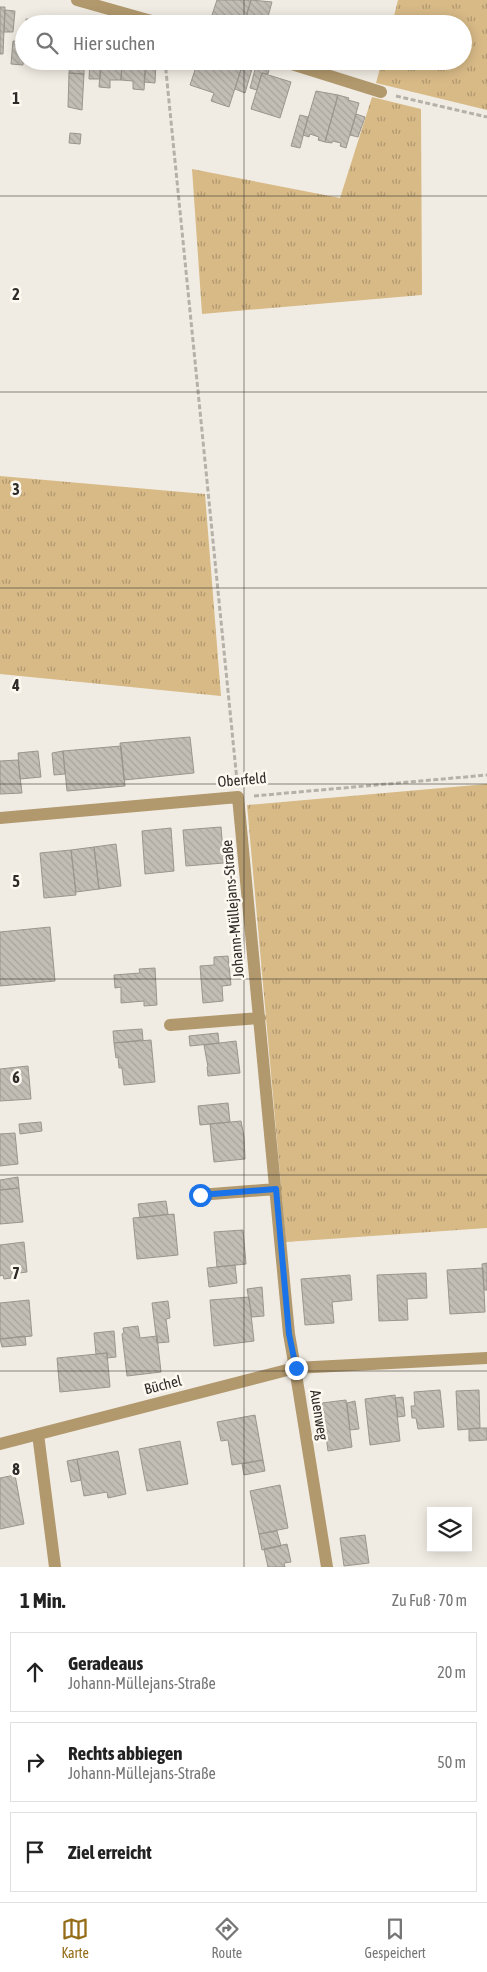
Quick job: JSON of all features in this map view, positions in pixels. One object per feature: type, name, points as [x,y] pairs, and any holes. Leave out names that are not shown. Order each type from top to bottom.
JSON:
[{"type":"street","points":[[78,0],[130,15]]},
{"type":"street","points":[[311,70],[381,92]]},
{"type":"street","name":"Oberfeld","points":[[0,818],[238,797]]},
{"type":"street","name":"Johann-Müllejans-Straße","points":[[238,797],[289,1334],[296,1368]]},
{"type":"street","points":[[170,1025],[260,1018]]},
{"type":"street","points":[[200,1195],[276,1189]]},
{"type":"street","name":"Auenweg","points":[[327,1567],[296,1368],[487,1358]]},
{"type":"street","name":"Büchel","points":[[0,1444],[296,1368]]},
{"type":"street","points":[[38,1434],[55,1567]]},
{"type":"path","points":[[166,70],[238,797]]},
{"type":"path","points":[[381,92],[487,117]]},
{"type":"path","name":"Oberfeld","points":[[238,797],[487,775]]},
{"type":"green space","points":[[398,0],[487,0],[487,110],[376,83],[380,70],[472,70],[472,15],[394,15]]},
{"type":"green space","points":[[372,97],[421,109],[422,295],[202,314],[192,169],[340,198]]},
{"type":"green space","points":[[0,476],[205,494],[221,696],[0,674]]},
{"type":"green space","points":[[487,784],[487,1228],[286,1242],[247,805]]},
{"type":"building","points":[[217,0],[251,0],[247,15],[212,15]]},
{"type":"building","points":[[251,0],[272,2],[268,15],[246,15]]},
{"type":"building","points":[[0,7],[5,7],[3,54],[0,54]]},
{"type":"building","points":[[5,10],[15,11],[13,32],[4,32]]},
{"type":"building","points":[[13,41],[15,41],[15,64],[11,64]]},
{"type":"building","points":[[69,70],[84,70],[84,74],[69,73]]},
{"type":"building","points":[[90,70],[100,70],[100,79],[89,79]]},
{"type":"building","points":[[100,70],[122,70],[121,80],[110,80],[110,88],[99,87]]},
{"type":"building","points":[[122,70],[145,70],[144,90],[133,89],[133,81],[121,80]]},
{"type":"building","points":[[145,70],[156,70],[155,83],[144,82]]},
{"type":"building","points":[[195,70],[241,70],[229,107],[211,101],[214,93],[190,85]]},
{"type":"building","points":[[241,70],[252,70],[245,93],[235,89]]},
{"type":"building","points":[[255,70],[269,70],[268,74],[262,73],[257,90],[250,88]]},
{"type":"building","points":[[69,73],[84,74],[82,110],[68,107]]},
{"type":"building","points":[[262,73],[291,82],[280,118],[251,109]]},
{"type":"building","points":[[316,91],[338,95],[325,142],[318,140],[319,137],[310,134],[309,137],[303,135]]},
{"type":"building","points":[[338,95],[359,103],[346,148],[340,146],[341,143],[325,142]]},
{"type":"building","points":[[356,114],[365,117],[358,137],[350,135]]},
{"type":"building","points":[[300,115],[308,117],[300,148],[291,146]]},
{"type":"building","points":[[70,133],[81,134],[80,144],[69,143]]},
{"type":"building","points":[[190,737],[194,773],[124,780],[120,743]]},
{"type":"building","points":[[121,746],[125,786],[67,791],[63,751]]},
{"type":"building","points":[[38,751],[41,777],[20,779],[18,753]]},
{"type":"building","points":[[63,751],[65,774],[54,775],[52,753]]},
{"type":"building","points":[[18,760],[22,793],[0,794],[0,761]]},
{"type":"building","points":[[221,827],[224,863],[186,866],[183,830]]},
{"type":"building","points":[[171,828],[174,871],[145,874],[142,831]]},
{"type":"building","points":[[116,844],[121,886],[99,889],[94,847]]},
{"type":"building","points":[[94,847],[99,889],[76,892],[71,850]]},
{"type":"building","points":[[71,850],[76,895],[44,898],[40,853]]},
{"type":"building","points":[[50,927],[55,981],[0,986],[0,932]]},
{"type":"building","points":[[228,956],[231,985],[222,986],[223,1001],[203,1003],[200,966],[214,965],[214,957]]},
{"type":"building","points":[[155,968],[157,1005],[144,1006],[144,1001],[121,1003],[121,987],[115,988],[114,975],[140,973],[139,969]]},
{"type":"building","points":[[142,1029],[143,1040],[114,1043],[113,1031]]},
{"type":"building","points":[[218,1033],[219,1043],[190,1046],[189,1036]]},
{"type":"building","points":[[151,1040],[155,1082],[124,1085],[122,1068],[119,1068],[114,1043]]},
{"type":"building","points":[[236,1041],[240,1073],[208,1076],[204,1045]]},
{"type":"building","points":[[28,1066],[31,1099],[0,1101],[0,1069]]},
{"type":"building","points":[[228,1103],[230,1122],[200,1125],[198,1106]]},
{"type":"building","points":[[241,1121],[245,1159],[214,1162],[210,1124]]},
{"type":"building","points":[[41,1122],[42,1131],[20,1134],[19,1124]]},
{"type":"building","points":[[15,1133],[18,1164],[0,1166],[0,1134]]},
{"type":"building","points":[[18,1177],[19,1188],[0,1190],[0,1180]]},
{"type":"building","points":[[19,1188],[23,1222],[0,1224],[0,1190]]},
{"type":"building","points":[[166,1201],[168,1214],[140,1218],[138,1204]]},
{"type":"building","points":[[174,1214],[178,1255],[137,1259],[133,1218]]},
{"type":"building","points":[[243,1230],[246,1264],[217,1267],[214,1232]]},
{"type":"building","points":[[24,1242],[27,1272],[11,1274],[11,1278],[4,1279],[3,1275],[0,1276],[0,1245]]},
{"type":"building","points":[[487,1263],[487,1290],[484,1290],[482,1264]]},
{"type":"building","points":[[235,1265],[237,1283],[209,1287],[207,1268]]},
{"type":"building","points":[[483,1268],[485,1312],[450,1314],[447,1270]]},
{"type":"building","points":[[426,1273],[427,1298],[407,1299],[408,1320],[379,1321],[377,1275]]},
{"type":"building","points":[[350,1275],[352,1300],[332,1302],[334,1323],[305,1325],[301,1279]]},
{"type":"building","points":[[262,1287],[264,1316],[252,1317],[247,1289]]},
{"type":"building","points":[[249,1297],[254,1341],[214,1346],[210,1300]]},
{"type":"building","points":[[29,1300],[32,1336],[0,1339],[0,1303]]},
{"type":"building","points":[[168,1301],[170,1318],[166,1319],[169,1342],[157,1343],[152,1303]]},
{"type":"building","points":[[138,1326],[140,1338],[157,1336],[161,1372],[127,1376],[123,1328]]},
{"type":"building","points":[[114,1331],[116,1357],[107,1358],[107,1353],[96,1354],[94,1333]]},
{"type":"building","points":[[25,1336],[26,1345],[2,1347],[0,1339]]},
{"type":"building","points":[[107,1353],[110,1387],[60,1392],[57,1358]]},
{"type":"building","points":[[440,1390],[444,1427],[418,1429],[416,1418],[412,1418],[411,1406],[415,1406],[414,1392]]},
{"type":"building","points":[[479,1390],[480,1428],[458,1430],[456,1391]]},
{"type":"building","points":[[395,1395],[400,1441],[370,1445],[365,1399]]},
{"type":"building","points":[[403,1397],[405,1416],[398,1417],[395,1398]]},
{"type":"building","points":[[346,1400],[352,1447],[328,1451],[326,1436],[323,1437],[321,1422],[325,1422],[322,1403]]},
{"type":"building","points":[[355,1401],[359,1429],[350,1430],[347,1403]]},
{"type":"building","points":[[255,1415],[263,1460],[232,1465],[228,1440],[221,1441],[217,1422]]},
{"type":"building","points":[[487,1428],[487,1440],[469,1441],[469,1429]]},
{"type":"building","points":[[180,1441],[188,1484],[147,1491],[139,1449]]},
{"type":"building","points":[[118,1451],[126,1494],[108,1498],[107,1492],[84,1496],[77,1459]]},
{"type":"building","points":[[77,1459],[81,1480],[71,1482],[67,1461]]},
{"type":"building","points":[[263,1460],[265,1471],[244,1475],[242,1464]]},
{"type":"building","points":[[15,1475],[24,1524],[0,1529],[0,1478]]},
{"type":"building","points":[[280,1485],[288,1528],[259,1534],[250,1491]]},
{"type":"building","points":[[277,1531],[281,1546],[262,1550],[259,1534]]},
{"type":"building","points":[[365,1535],[369,1563],[344,1566],[340,1538]]},
{"type":"building","points":[[287,1544],[291,1562],[284,1563],[285,1567],[268,1567],[264,1549]]},
{"type":"route","points":[[200,1195],[276,1189],[289,1334],[296,1368]]}]
